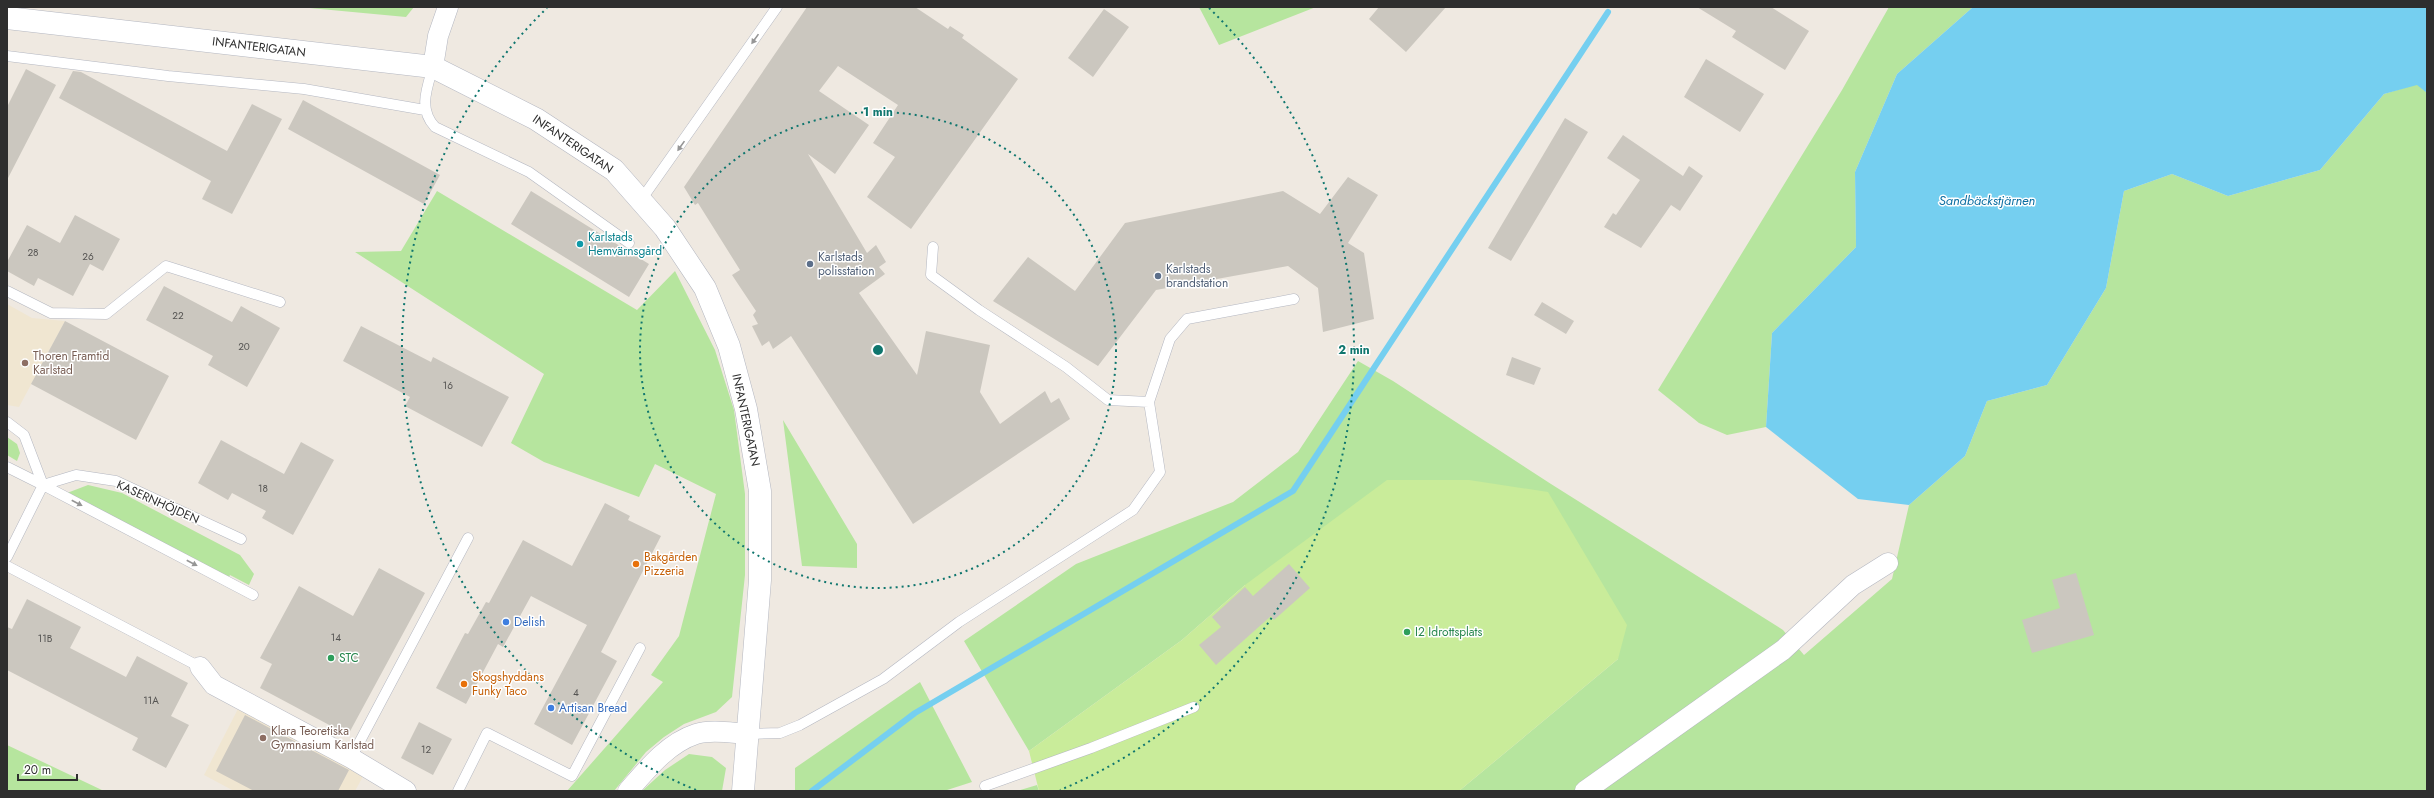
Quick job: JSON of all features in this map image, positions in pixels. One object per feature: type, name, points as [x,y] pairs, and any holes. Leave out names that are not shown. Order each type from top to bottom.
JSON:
[{"type":"street","points":[[432,67],[438,36],[448,7]]},
{"type":"street","name":"INFANTERIGATAN","points":[[7,18],[432,67],[536,119],[614,170],[665,228],[705,288],[730,346],[746,409],[760,490],[760,580],[743,791]]},
{"type":"street","points":[[1586,791],[1783,650],[1853,585],[1888,563]]},
{"type":"street","points":[[200,667],[214,685],[351,758],[406,791]]},
{"type":"street","points":[[628,791],[644,773],[678,743],[697,734],[748,734]]},
{"type":"lane","points":[[641,200],[654,184],[777,7]]},
{"type":"lane","points":[[7,56],[168,76],[304,89],[425,110]]},
{"type":"lane","points":[[432,67],[425,98],[425,110],[429,120],[436,127],[529,172],[629,243]]},
{"type":"lane","points":[[933,247],[932,275],[979,310],[1066,367],[1108,400],[1149,402]]},
{"type":"lane","points":[[7,291],[51,313],[106,314],[166,266],[280,302]]},
{"type":"lane","points":[[748,734],[780,733],[800,725],[883,679],[959,622],[1133,510],[1160,472],[1149,402],[1170,339],[1187,319],[1294,299]]},
{"type":"lane","points":[[7,422],[24,435],[43,485],[7,557]]},
{"type":"lane","points":[[7,467],[253,595]]},
{"type":"lane","name":"KASERNHÖJDEN","points":[[43,485],[76,475],[116,481],[241,539]]},
{"type":"lane","points":[[351,758],[468,538]]},
{"type":"lane","points":[[7,566],[200,667]]},
{"type":"lane","points":[[458,791],[487,734],[572,776],[640,648]]},
{"type":"lane","points":[[985,786],[1091,748],[1194,707]]},
{"type":"shaded area","name":"Thoren Framtid Karlstad","points":[[7,304],[32,318],[65,321],[19,407],[7,405]]},
{"type":"shaded area","name":"Klara Teoretiska Gymnasium Karlstad","points":[[240,705],[366,771],[355,791],[234,791],[204,775]]},
{"type":"green space","points":[[299,7],[414,7],[406,17]]},
{"type":"green space","points":[[1199,7],[1316,7],[1219,45]]},
{"type":"green space","points":[[1889,7],[1973,7],[1897,74],[1855,172],[1856,247],[1772,333],[1766,427],[1727,435],[1699,423],[1658,390],[1842,90]]},
{"type":"green space","points":[[2417,84],[2427,93],[2427,791],[1459,791],[1618,659],[1245,585],[1182,640],[1029,751],[964,641],[1076,564],[1233,502],[1298,452],[1358,361],[1393,381],[1551,484],[1783,630],[1804,655],[1892,579],[1909,505],[1965,456],[1987,401],[2047,385],[2106,288],[2124,191],[2172,174],[2228,196],[2320,170],[2384,94]]},
{"type":"green space","points":[[437,191],[637,310],[675,271],[715,350],[734,410],[745,494],[745,575],[732,697],[716,712],[684,724],[664,737],[646,752],[614,791],[567,791],[663,682],[651,675],[679,636],[716,494],[655,464],[639,497],[544,462],[511,443],[544,374],[355,252],[401,251]]},
{"type":"green space","points":[[783,420],[857,544],[857,568],[802,566]]},
{"type":"green space","points":[[7,437],[17,444],[20,453],[17,461],[7,455]]},
{"type":"green space","name":"I2 Idrottsplats","points":[[1387,480],[1469,480],[1548,492],[1627,625],[1618,659],[1459,791],[1039,791],[1029,751],[1182,640],[1245,585]]},
{"type":"green space","points":[[88,485],[122,493],[240,555],[254,574],[249,585],[230,575],[228,579],[67,493]]},
{"type":"green space","points":[[920,682],[972,782],[944,791],[795,791],[795,768]]},
{"type":"green space","points":[[7,745],[104,791],[7,791]]},
{"type":"green space","points":[[689,754],[712,757],[726,768],[722,791],[642,791],[665,770]]},
{"type":"green space","points":[[1037,785],[1039,791],[1017,791]]},
{"type":"water","name":"Sandbäckstjärnen","points":[[1973,7],[2427,7],[2427,93],[2417,85],[2384,94],[2320,170],[2228,196],[2172,174],[2124,191],[2106,288],[2047,385],[1987,401],[1965,456],[1909,505],[1858,499],[1766,427],[1772,333],[1856,247],[1855,172],[1897,74]]},
{"type":"building","name":"Karlstads polisstation","points":[[807,7],[915,7],[948,29],[950,26],[964,35],[962,38],[1018,79],[911,229],[867,197],[895,157],[873,143],[898,105],[838,66],[819,91],[869,125],[835,174],[808,154],[867,253],[876,245],[886,262],[879,267],[885,274],[859,293],[917,375],[926,331],[990,345],[980,392],[1000,424],[1045,391],[1051,403],[1059,398],[1070,419],[913,524],[791,336],[773,349],[769,341],[762,346],[752,326],[758,324],[753,315],[756,311],[732,275],[740,270],[698,203],[695,205],[684,187]]},
{"type":"building","points":[[1379,7],[1446,7],[1406,52],[1369,19]]},
{"type":"building","points":[[1697,7],[1771,7],[1809,31],[1785,70],[1732,37],[1736,31]]},
{"type":"building","points":[[1104,9],[1129,27],[1093,77],[1068,58]]},
{"type":"building","points":[[1706,59],[1764,94],[1740,132],[1684,97]]},
{"type":"building","points":[[26,69],[56,85],[7,180],[7,107]]},
{"type":"building","points":[[73,71],[81,72],[227,151],[252,104],[282,119],[232,214],[202,199],[211,181],[59,98]]},
{"type":"building","points":[[303,100],[440,175],[424,204],[288,129]]},
{"type":"building","points":[[1565,118],[1588,132],[1511,261],[1488,248]]},
{"type":"building","points":[[1623,135],[1683,176],[1689,166],[1703,176],[1680,211],[1671,205],[1641,248],[1604,227],[1613,213],[1616,215],[1640,180],[1607,158]]},
{"type":"building","name":"Karlstads brandstation","points":[[1348,177],[1378,195],[1348,243],[1364,253],[1374,319],[1323,332],[1318,288],[1288,266],[1156,290],[1098,366],[993,301],[1028,257],[1075,291],[1125,223],[1283,191],[1320,214]]},
{"type":"building","name":"Karlstads Hemvärnsgård","points":[[531,191],[649,264],[629,297],[511,224]]},
{"type":"building","points":[[75,215],[120,239],[103,271],[90,264],[73,296],[38,278],[34,286],[7,271],[7,262],[27,225],[60,243]]},
{"type":"building","points":[[164,286],[232,322],[241,306],[280,328],[247,387],[208,365],[213,356],[146,320]]},
{"type":"building","points":[[1542,302],[1574,321],[1566,334],[1534,315]]},
{"type":"building","points":[[65,321],[169,376],[136,440],[31,384]]},
{"type":"building","points":[[361,326],[431,362],[433,357],[509,397],[482,447],[405,406],[410,397],[343,361]]},
{"type":"building","points":[[1512,357],[1541,368],[1534,385],[1506,375]]},
{"type":"building","points":[[221,440],[284,474],[301,442],[334,460],[293,535],[262,518],[266,511],[232,493],[228,500],[198,483]]},
{"type":"building","points":[[605,503],[630,516],[628,520],[661,536],[601,652],[617,661],[572,745],[534,724],[587,625],[531,596],[503,647],[498,644],[466,704],[436,688],[465,633],[468,634],[486,602],[489,603],[523,540],[572,566]]},
{"type":"building","points":[[1289,564],[1310,588],[1274,620],[1271,616],[1216,665],[1199,645],[1221,627],[1212,617],[1245,587],[1253,596]]},
{"type":"building","points":[[379,568],[425,593],[348,735],[260,688],[272,664],[260,658],[299,586],[353,616]]},
{"type":"building","points":[[2076,573],[2094,635],[2032,653],[2022,620],[2060,608],[2052,580]]},
{"type":"building","points":[[27,599],[81,627],[70,648],[126,677],[137,656],[188,683],[171,716],[189,725],[166,768],[132,750],[138,738],[7,670],[7,627],[12,629]]},
{"type":"building","name":"Klara Teoretiska Gymnasium Karlstad","points":[[245,715],[349,770],[338,791],[254,791],[216,771]]},
{"type":"building","points":[[419,722],[452,739],[433,775],[401,758]]},
{"type":"waterway","points":[[812,791],[915,713],[1293,491],[1608,12]]},
{"type":"place","name":"Karlstads Hemvärnsgård","points":[[580,244]]},
{"type":"place","name":"Karlstads polisstation","points":[[810,264]]},
{"type":"place","name":"Karlstads brandstation","points":[[1158,276]]},
{"type":"place","name":"Thoren Framtid Karlstad","points":[[25,363]]},
{"type":"place","name":"Bakgården Pizzeria","points":[[636,564]]},
{"type":"place","name":"Delish","points":[[506,622]]},
{"type":"place","name":"I2 Idrottsplats","points":[[1407,632]]},
{"type":"place","name":"STC","points":[[331,658]]},
{"type":"place","name":"Skogshyddans Funky Taco","points":[[464,684]]},
{"type":"place","name":"Artisan Bread","points":[[551,708]]},
{"type":"place","name":"Klara Teoretiska Gymnasium Karlstad","points":[[263,738]]}]
